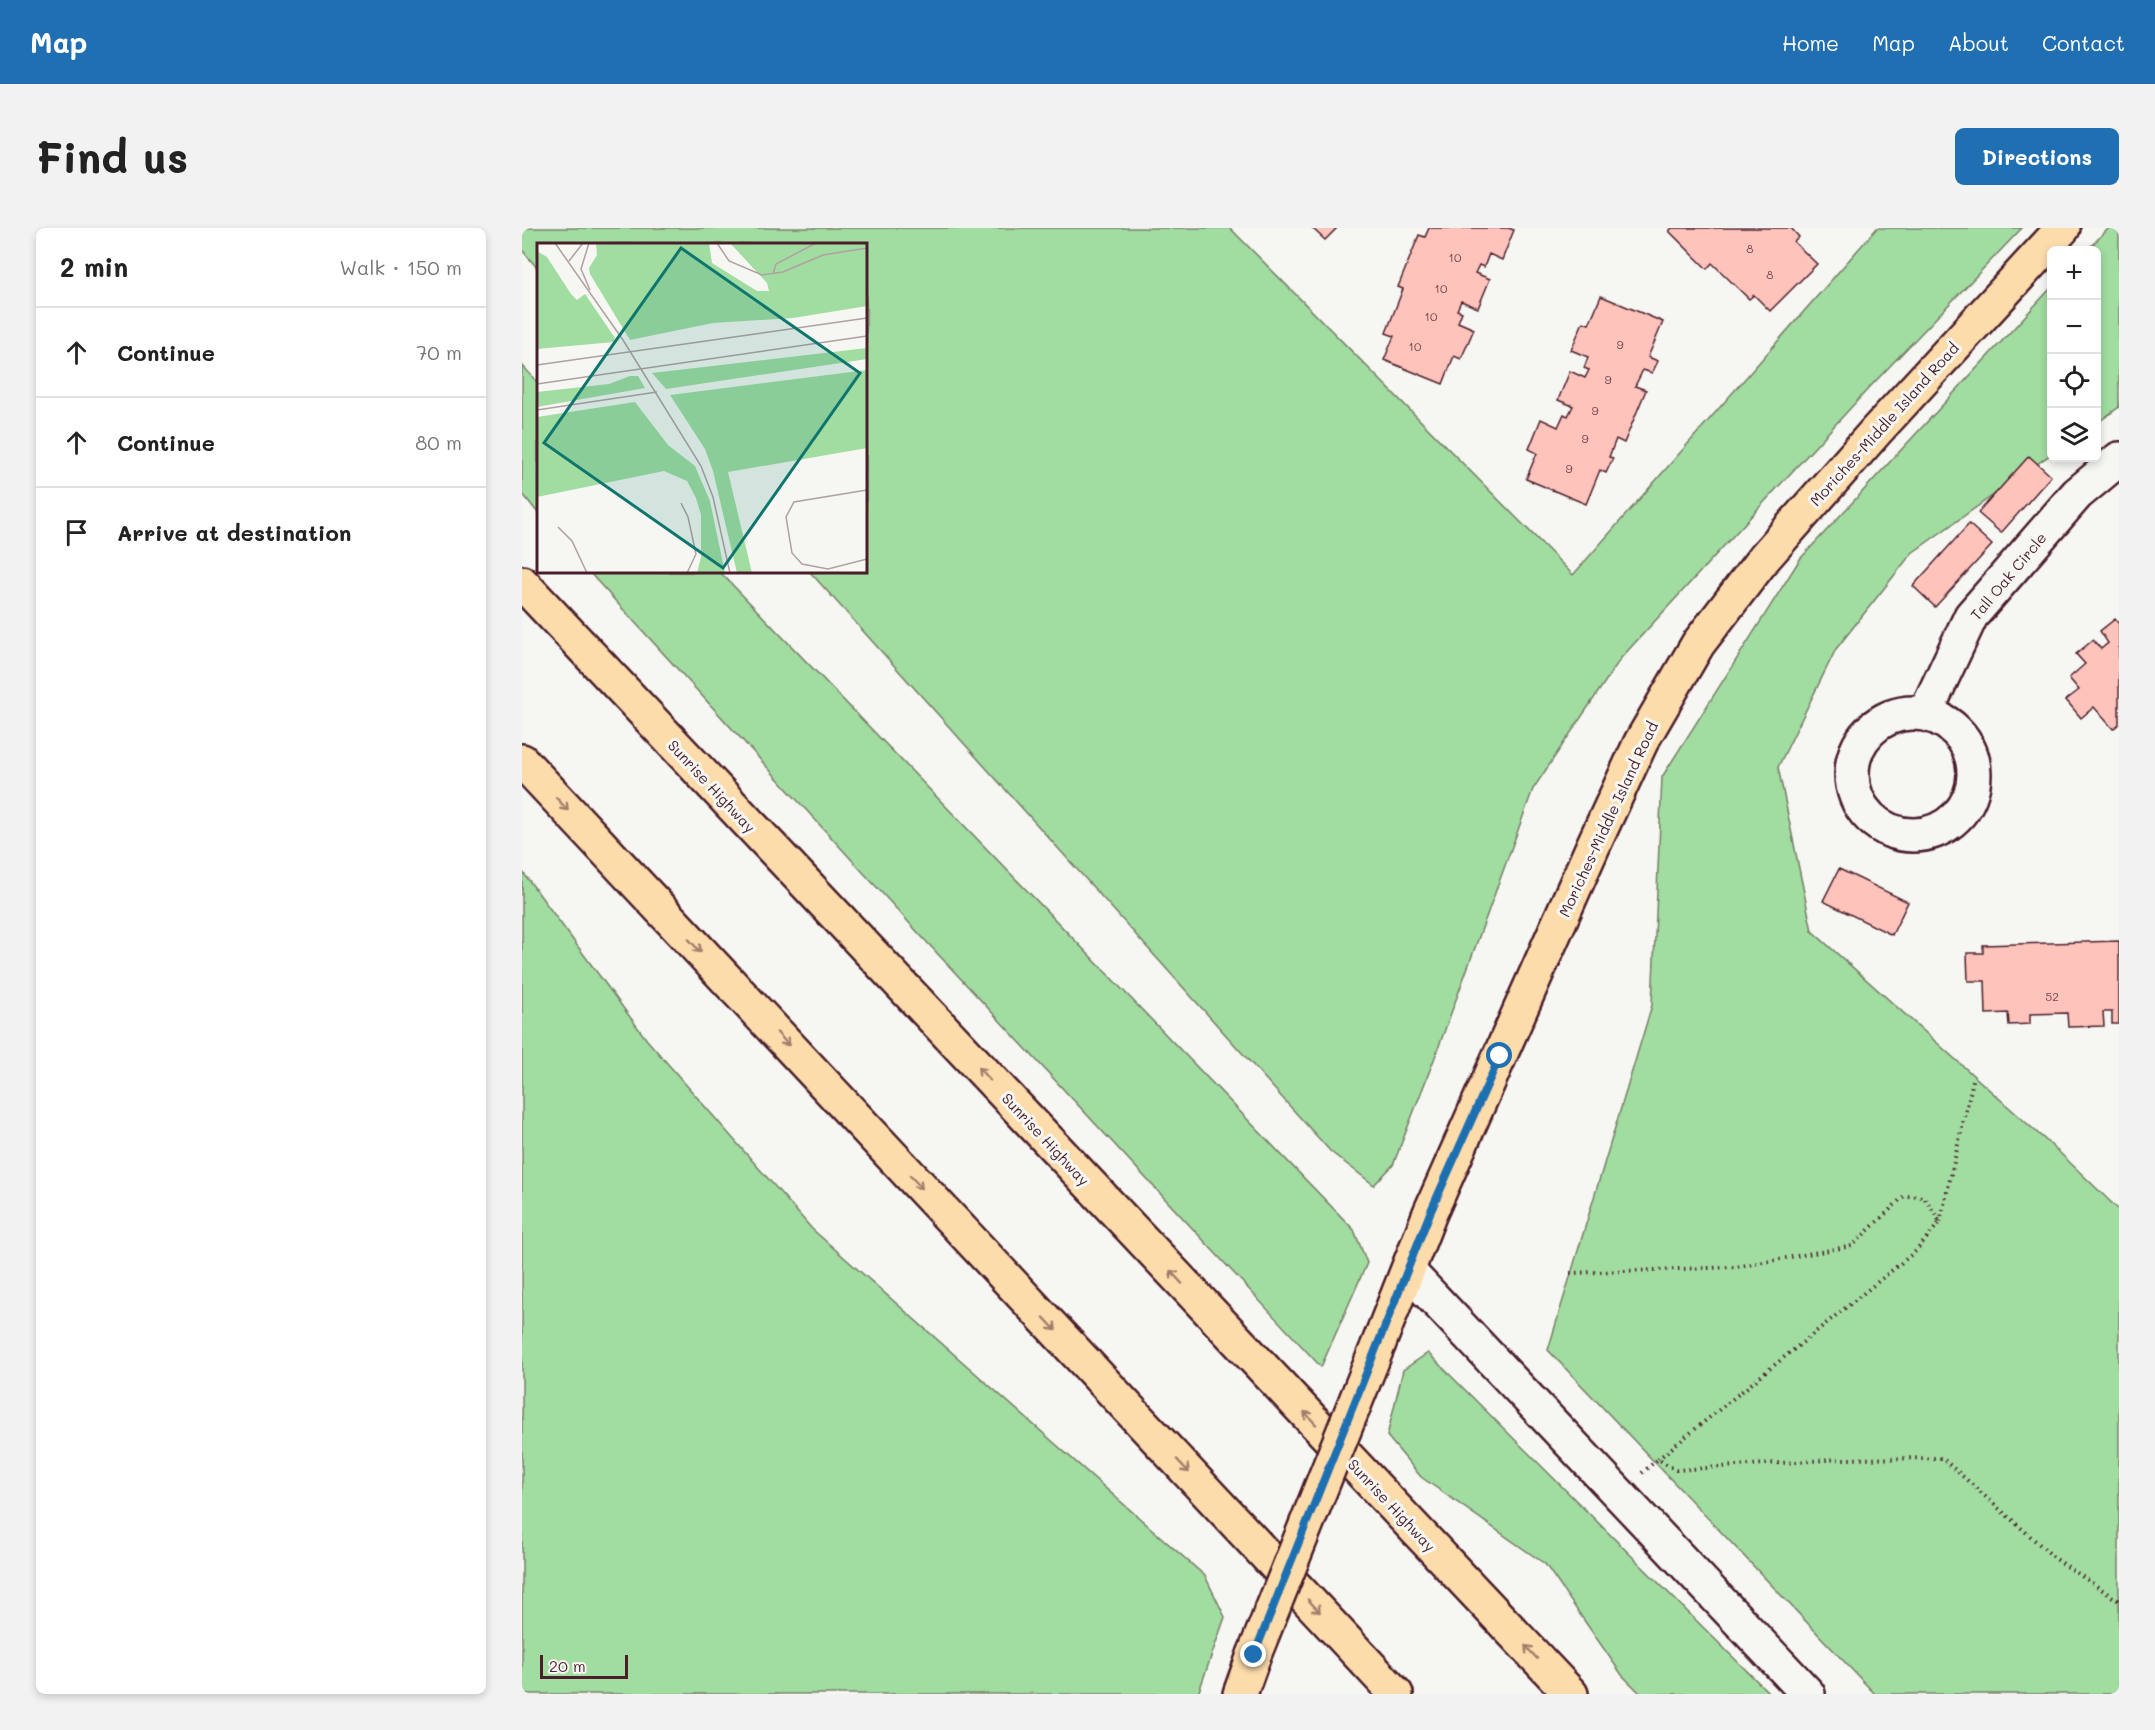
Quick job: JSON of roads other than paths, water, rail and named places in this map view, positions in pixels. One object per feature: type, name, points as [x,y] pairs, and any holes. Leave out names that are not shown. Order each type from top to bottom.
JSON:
[{"type":"main road","name":"Moriches-Middle Island Road","points":[[1240,1694],[1430,1213],[1641,742],[1698,644],[1764,558],[1877,430],[2063,228]]},
{"type":"main road","name":"Sunrise Highway","points":[[522,583],[1571,1694]]},
{"type":"main road","points":[[522,761],[1396,1694]]},
{"type":"street","name":"Tall Oak Circle","points":[[1925,714],[1971,616],[2078,494],[2119,459]]},
{"type":"street","points":[[1408,1271],[1808,1694]]}]
